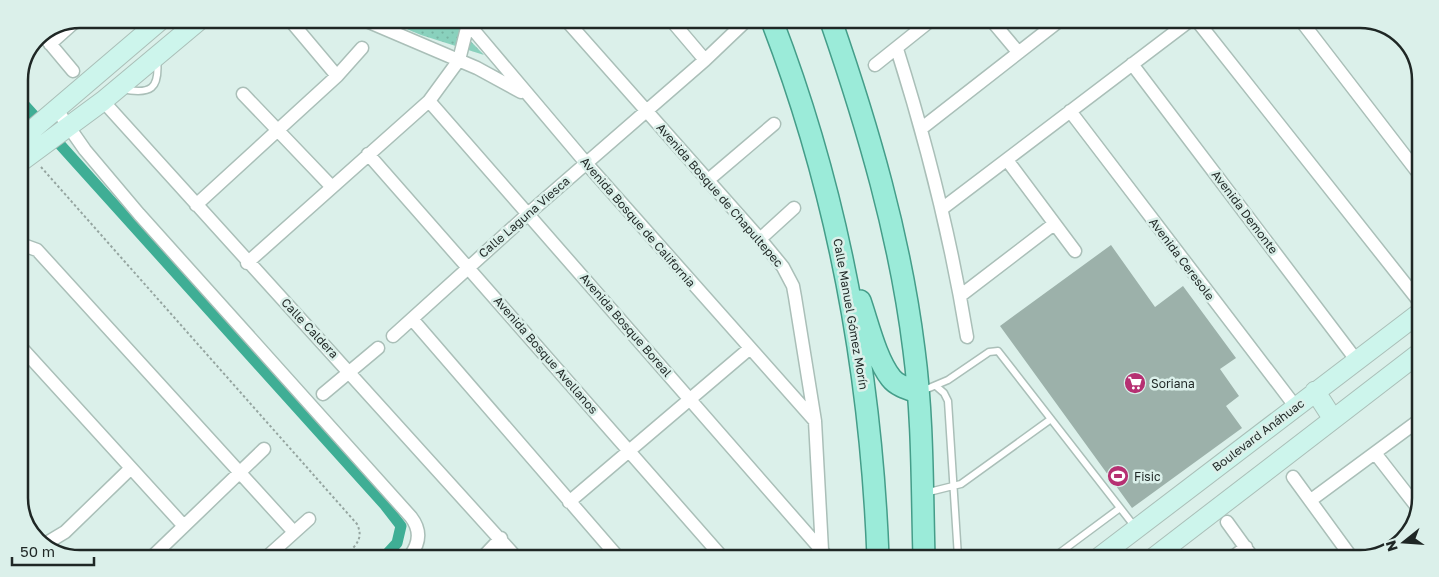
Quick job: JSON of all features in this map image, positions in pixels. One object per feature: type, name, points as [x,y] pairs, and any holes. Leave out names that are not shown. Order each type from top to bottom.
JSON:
[{"type":"main road","name":"Calle Manuel Gómez Morín","points":[[775,28],[812,141],[844,261],[868,414],[876,501],[878,550]]},
{"type":"main road","points":[[833,28],[870,140],[927,389],[922,494],[924,550]]},
{"type":"main road","points":[[844,261],[884,368],[891,379],[898,384],[927,389]]},
{"type":"street","points":[[29,147],[54,113],[152,28]]},
{"type":"street","points":[[29,147],[64,129],[103,101],[190,28]]},
{"type":"street","points":[[297,28],[337,76]]},
{"type":"street","points":[[381,28],[459,60],[532,99]]},
{"type":"street","points":[[247,262],[429,101],[459,60],[465,28]]},
{"type":"street","name":"Avenida Bosque de California","points":[[471,28],[749,350],[815,422]]},
{"type":"street","name":"Avenida Bosque de Chapultepec","points":[[573,28],[760,239],[783,267],[793,286],[815,422],[824,550]]},
{"type":"street","points":[[678,28],[705,60]]},
{"type":"street","name":"Calle Laguna Viesca","points":[[394,336],[529,212],[647,112],[739,28]]},
{"type":"street","points":[[875,65],[922,28]]},
{"type":"street","points":[[998,28],[1018,52]]},
{"type":"street","points":[[922,128],[1050,28]]},
{"type":"street","points":[[943,208],[1180,28]]},
{"type":"street","points":[[1203,28],[1412,292]]},
{"type":"street","points":[[1309,28],[1411,164]]},
{"type":"street","points":[[47,40],[73,71]]},
{"type":"street","points":[[196,205],[337,76],[362,48]]},
{"type":"street","points":[[898,48],[943,208],[967,337]]},
{"type":"street","name":"Avenida Demonte","points":[[1132,64],[1357,361]]},
{"type":"street","points":[[243,94],[331,186]]},
{"type":"street","name":"Calle Caldera","points":[[103,101],[247,262],[350,371],[510,550]]},
{"type":"street","name":"Avenida Bosque Boreal","points":[[429,101],[529,212],[821,550]]},
{"type":"street","name":"Avenida Ceresole","points":[[1070,111],[1295,406]]},
{"type":"street","points":[[54,113],[64,129],[139,214],[411,517],[417,526],[418,536],[412,550]]},
{"type":"street","points":[[707,181],[774,124]]},
{"type":"street","name":"Avenida Bosque Avellanos","points":[[368,154],[716,550]]},
{"type":"street","points":[[1007,160],[1075,251]]},
{"type":"street","points":[[760,239],[794,208]]},
{"type":"street","points":[[960,296],[1054,224]]},
{"type":"street","points":[[28,248],[37,250],[293,531]]},
{"type":"street","points":[[412,319],[612,550]]},
{"type":"street","name":"Boulevard Anáhuac","points":[[1108,550],[1412,319]]},
{"type":"street","points":[[323,394],[378,348]]},
{"type":"street","points":[[569,502],[749,350]]},
{"type":"street","points":[[28,354],[130,469],[183,525]]},
{"type":"street","points":[[1163,550],[1333,419],[1412,361]]},
{"type":"street","points":[[1315,391],[1333,419]]},
{"type":"street","points":[[1311,500],[1412,426]]},
{"type":"street","points":[[159,550],[264,449]]},
{"type":"street","points":[[1375,453],[1411,500]]},
{"type":"street","points":[[51,541],[65,532],[130,469]]},
{"type":"street","points":[[1294,477],[1346,550]]},
{"type":"street","points":[[275,550],[293,531],[309,519]]},
{"type":"street","points":[[1227,522],[1248,550]]},
{"type":"street","points":[[490,550],[501,538]]},
{"type":"lane","points":[[927,389],[957,375],[989,352],[998,351],[1136,529]]},
{"type":"lane","points":[[927,389],[944,393],[948,401],[958,550]]},
{"type":"lane","points":[[922,494],[954,487],[979,473],[1051,419]]},
{"type":"lane","points":[[1065,550],[1120,508]]},
{"type":"path","points":[[29,147],[356,524],[361,535],[358,542],[351,550]]},
{"type":"green space","points":[[404,28],[458,28],[484,55]]},
{"type":"building","name":"Soriana","points":[[1111,245],[1155,307],[1183,286],[1236,358],[1220,369],[1239,396],[1226,406],[1242,428],[1132,508],[1000,326]]},
{"type":"waterway","points":[[28,109],[384,504],[401,526],[397,543],[391,550]]},
{"type":"place","name":"Soriana","points":[[1135,383]]},
{"type":"place","name":"Fisic","points":[[1118,476]]}]
